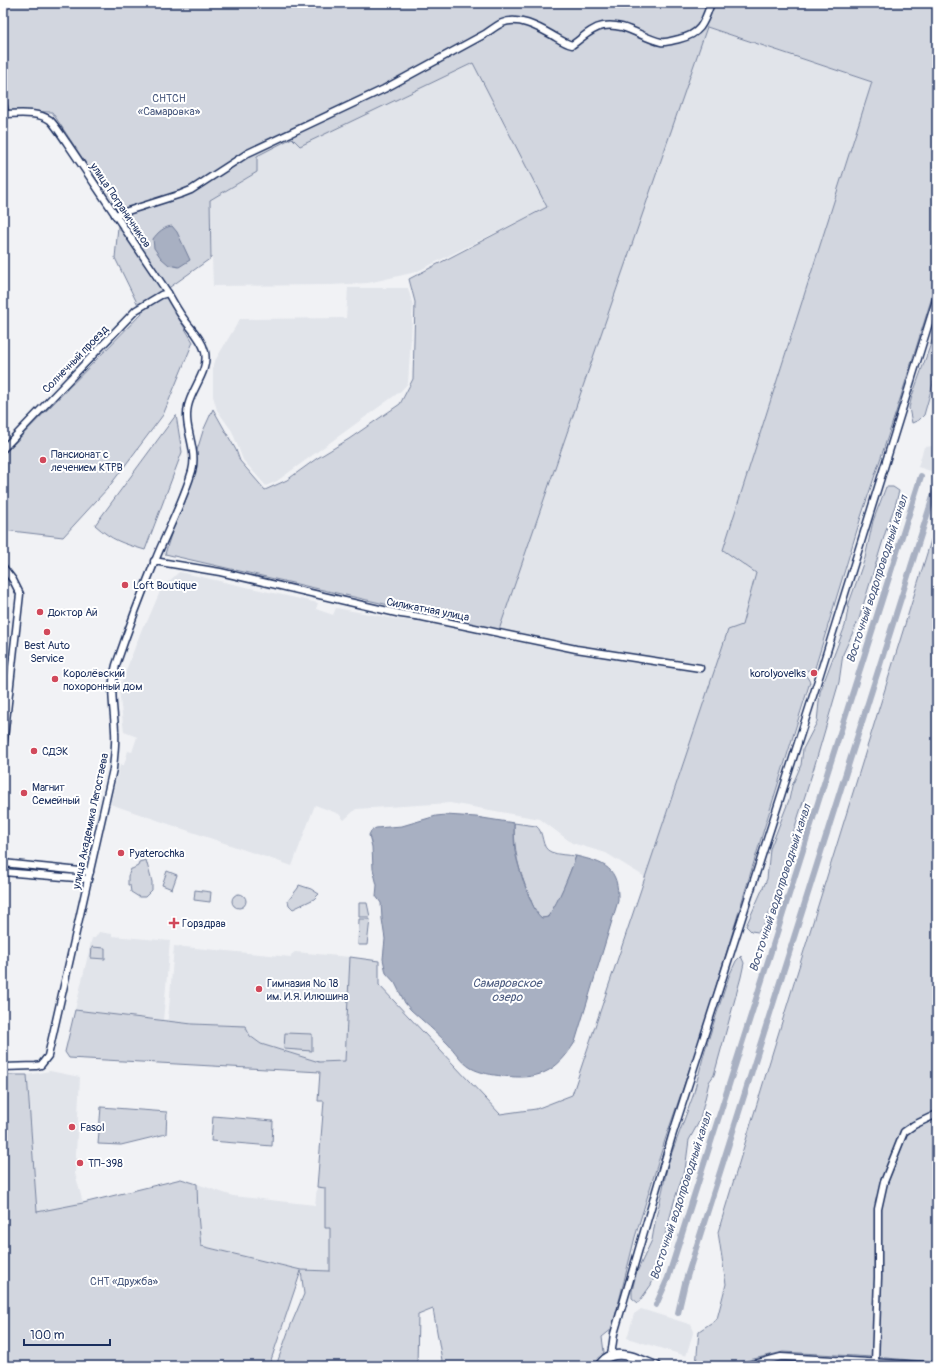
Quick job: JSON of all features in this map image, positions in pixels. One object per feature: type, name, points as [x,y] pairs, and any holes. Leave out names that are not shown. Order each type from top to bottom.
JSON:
[{"type":"street","points":[[115,215],[191,190],[248,153],[384,90],[486,34],[502,23],[513,20],[521,21],[549,33],[572,46],[595,29],[607,26],[626,28],[662,42],[689,37],[696,32],[702,26],[711,3]]},
{"type":"street","points":[[3,101],[4,114]]},
{"type":"street","name":"улица Пограничников","points":[[4,114],[34,114],[42,116],[50,121],[67,143],[184,319],[201,342]]},
{"type":"street","name":"Солнечный проезд","points":[[3,449],[136,310],[160,295],[168,293]]},
{"type":"street","points":[[611,1356],[614,1334],[672,1136],[815,689],[937,297]]},
{"type":"street","name":"улица Академика Легостаева","points":[[3,1067],[41,1065],[48,1056],[113,769],[115,730],[112,704],[112,678],[154,561],[192,472],[194,460],[186,416],[191,396],[205,366],[205,352],[201,342]]},
{"type":"street","name":"Силикатная улица","points":[[154,561],[220,572],[401,614],[576,649],[700,668]]},
{"type":"street","points":[[3,567],[13,580],[20,594],[3,748]]},
{"type":"street","points":[[3,863],[90,872]]},
{"type":"street","points":[[3,872],[88,880]]},
{"type":"street","points":[[875,1362],[878,1276],[878,1210],[884,1182],[904,1132],[914,1125],[937,1114]]},
{"type":"street","points":[[599,1366],[611,1356],[622,1355],[629,1356],[656,1366]]},
{"type":"street","points":[[747,1366],[781,1357],[937,1366]]},
{"type":"shaded area","points":[[707,27],[872,82],[723,550],[756,572],[742,625],[728,630],[645,877],[606,853],[572,843],[540,819],[450,803],[356,809],[344,820],[339,814],[315,805],[292,866],[110,804],[120,765],[124,765],[128,751],[132,752],[137,737],[124,732],[119,689],[143,626],[147,622],[161,589],[179,572],[318,603],[316,609],[333,615],[336,608],[396,619],[499,630]]},
{"type":"shaded area","points":[[473,63],[547,207],[416,272],[368,283],[331,285],[213,286],[210,200],[257,172],[257,156],[293,138],[300,145]]},
{"type":"shaded area","points":[[348,288],[408,288],[413,306],[408,383],[401,391],[277,481],[266,486],[243,460],[232,431],[217,410],[213,396],[213,364],[240,319],[346,318]]},
{"type":"shaded area","points":[[937,438],[937,473],[918,467],[924,447],[934,446]]},
{"type":"shaded area","points":[[99,932],[112,934],[112,936],[170,941],[163,1021],[75,1010],[92,938],[95,938]]},
{"type":"shaded area","name":"Гимназия № 18 им. И.Я. Илюшина","points":[[174,946],[291,957],[291,955],[295,952],[350,957],[345,1061],[319,1062],[261,1044],[230,1025],[192,1024],[168,1021]]},
{"type":"shaded area","points":[[50,1071],[80,1077],[75,1173],[83,1203],[37,1212],[27,1075]]},
{"type":"shaded area","points":[[197,1184],[233,1196],[315,1205],[317,1187],[325,1188],[325,1227],[330,1228],[330,1271],[301,1270],[201,1246]]},
{"type":"shaded area","points":[[641,1309],[692,1325],[693,1333],[686,1356],[627,1338],[634,1314]]},
{"type":"green space","points":[[3,3],[937,3],[937,281],[861,517],[815,668],[804,672],[810,682],[701,1036],[665,1140],[635,1237],[612,1329],[602,1337],[604,1352],[596,1366],[443,1366],[433,1309],[418,1315],[417,1366],[276,1366],[304,1294],[301,1271],[269,1366],[3,1366],[3,1075],[27,1075],[37,1212],[83,1203],[181,1179],[197,1184],[201,1246],[301,1270],[330,1271],[330,1228],[325,1228],[325,1188],[317,1187],[324,1101],[318,1101],[320,1072],[69,1058],[65,1052],[75,1010],[192,1024],[245,1026],[250,1036],[261,1044],[319,1062],[345,1061],[350,957],[379,961],[379,985],[500,1114],[536,1109],[572,1095],[728,630],[742,625],[756,573],[723,550],[872,82],[707,27],[499,630],[165,554],[203,431],[213,409],[236,450],[240,461],[265,490],[287,480],[316,459],[349,439],[400,404],[413,379],[415,302],[409,279],[547,207],[473,63],[300,146],[292,138],[257,156],[257,172],[210,200],[211,258],[163,292],[193,342],[163,415],[108,488],[63,537],[3,530],[3,455],[142,313],[115,258],[119,216],[116,209],[52,112],[8,111],[3,84]]},
{"type":"green space","points":[[937,321],[937,369],[924,415],[919,420],[912,423],[909,408],[933,338]]},
{"type":"green space","points":[[176,415],[182,452],[145,550],[118,541],[107,535],[95,525]]},
{"type":"green space","points":[[886,487],[893,487],[899,491],[895,506],[887,527],[859,619],[843,654],[839,682],[792,836],[774,903],[763,927],[758,932],[751,931],[746,926],[767,879],[770,849],[801,765],[803,749],[817,722],[820,692],[845,626],[849,603],[865,558],[873,521]]},
{"type":"green space","points":[[937,521],[937,1362],[783,1352],[724,1366],[696,1366],[699,1331],[717,1319],[726,1284],[718,1232]]},
{"type":"green space","points":[[514,823],[536,826],[541,832],[545,847],[551,852],[576,856],[556,904],[545,918],[540,917],[536,912],[522,877],[517,860]]},
{"type":"green space","points":[[146,860],[152,882],[152,890],[145,897],[139,897],[131,892],[130,885],[128,885],[128,876],[131,869],[138,866],[139,862]]},
{"type":"green space","points":[[167,871],[177,875],[172,889],[162,885]]},
{"type":"green space","points":[[299,885],[311,889],[319,894],[314,899],[293,909],[289,905],[288,901]]},
{"type":"green space","points":[[195,890],[211,892],[210,902],[194,900]]},
{"type":"green space","points":[[239,894],[244,896],[246,901],[244,906],[239,908],[234,906],[232,901],[234,896]]},
{"type":"green space","points":[[359,903],[367,903],[370,917],[359,917]]},
{"type":"green space","points":[[359,919],[370,919],[367,945],[358,945]]},
{"type":"green space","points":[[92,947],[105,948],[105,959],[91,958]]},
{"type":"green space","points":[[741,956],[744,963],[741,977],[714,1075],[709,1082],[700,1120],[689,1140],[685,1170],[675,1198],[654,1278],[651,1285],[638,1303],[632,1298],[632,1291],[636,1274],[652,1240],[668,1163],[693,1096],[705,1050],[729,976],[736,961]]},
{"type":"green space","points":[[285,1033],[312,1034],[312,1051],[284,1049]]},
{"type":"green space","points":[[101,1107],[167,1112],[166,1134],[121,1145],[98,1144]]},
{"type":"green space","points":[[213,1116],[273,1121],[272,1146],[211,1141]]},
{"type":"green space","points":[[785,1363],[822,1366],[763,1366]]},
{"type":"water","points":[[172,226],[177,232],[190,260],[179,267],[169,265],[161,258],[154,248],[153,239],[155,236],[164,229]]},
{"type":"water","name":"Самаровское озеро","points":[[446,815],[476,817],[514,823],[515,851],[519,866],[530,898],[538,914],[542,918],[548,917],[556,903],[576,856],[602,864],[613,874],[616,881],[618,901],[575,1042],[561,1061],[545,1072],[526,1077],[499,1076],[478,1071],[467,1066],[443,1039],[411,1010],[405,1003],[395,983],[386,973],[383,959],[385,939],[381,903],[376,896],[377,885],[373,869],[372,847],[369,835],[371,831],[376,828],[402,826],[436,816]]},
{"type":"waterway","name":"Восточный водопроводный канал","points":[[656,1305],[668,1278],[921,476]]},
{"type":"waterway","name":"Восточный водопроводный канал","points":[[678,1313],[685,1283],[937,484]]},
{"type":"place","name":"Пансионат с лечением КТРВ","points":[[43,460]]},
{"type":"place","name":"Loft Boutique","points":[[125,585]]},
{"type":"place","name":"Доктор Ай","points":[[40,612]]},
{"type":"place","name":"Best Auto Service","points":[[47,632]]},
{"type":"place","name":"korolyovelks","points":[[814,673]]},
{"type":"place","name":"Королёвский похоронный дом","points":[[55,679]]},
{"type":"place","name":"СДЭК","points":[[34,751]]},
{"type":"place","name":"Магнит Семейный","points":[[24,793]]},
{"type":"place","name":"Pyaterochka","points":[[121,853]]},
{"type":"place","name":"Горздрав","points":[[174,923]]},
{"type":"place","name":"Гимназия № 18 им. И.Я. Илюшина","points":[[259,989]]},
{"type":"place","name":"Fasol","points":[[72,1127]]},
{"type":"place","name":"ТП-398","points":[[80,1163]]},
{"type":"park label","name":"СНТСН «Самаровка»","points":[[169,104]]},
{"type":"park label","name":"СНТ «Дружба»","points":[[124,1281]]}]
